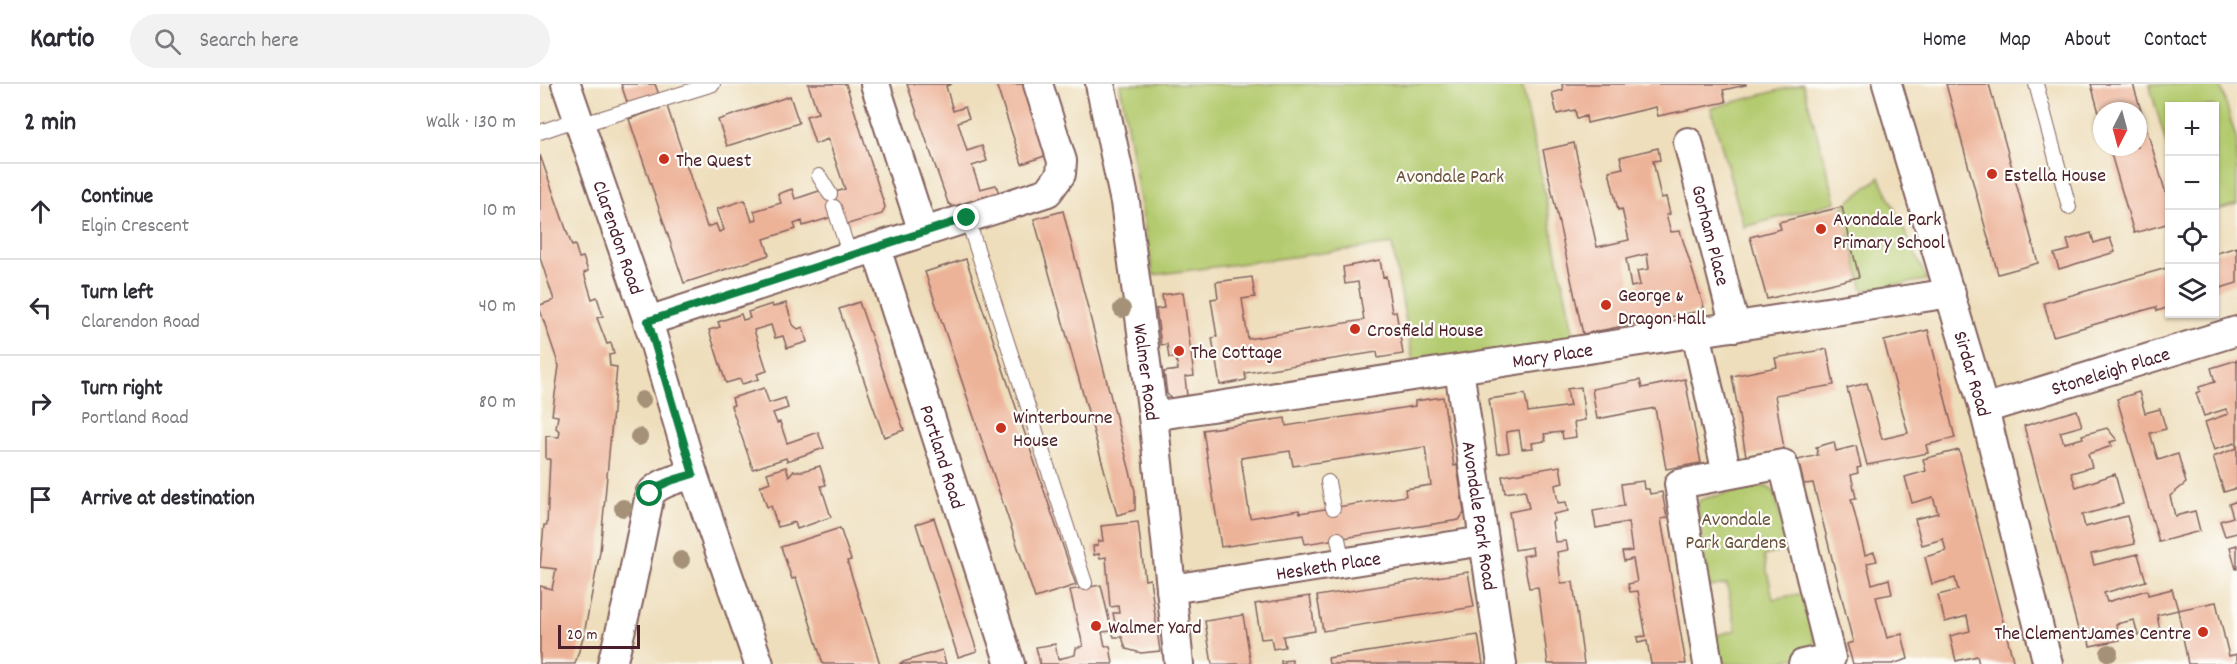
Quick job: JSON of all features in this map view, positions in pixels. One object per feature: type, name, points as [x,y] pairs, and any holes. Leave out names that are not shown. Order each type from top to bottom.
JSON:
[{"type":"street","name":"Clarendon Road","points":[[566,84],[648,321],[693,474],[759,664]]},
{"type":"street","points":[[875,84],[923,232]]},
{"type":"street","points":[[648,321],[1048,192],[1062,174],[1062,161],[1038,84]]},
{"type":"street","name":"Walmer Road","points":[[1100,84],[1125,202],[1153,417],[1179,664]]},
{"type":"street","name":"Sirdar Road","points":[[1887,84],[1984,409],[2048,664]]},
{"type":"street","name":"Gorham Place","points":[[1688,142],[1735,327]]},
{"type":"street","name":"Portland Road","points":[[876,248],[1010,664]]},
{"type":"street","name":"Mary Place","points":[[1153,417],[1951,293]]},
{"type":"street","name":"Stoneleigh Place","points":[[1984,409],[2237,331]]},
{"type":"street","points":[[1696,332],[1728,474]]},
{"type":"street","name":"Avondale Park Road","points":[[1459,369],[1502,664]]},
{"type":"street","points":[[1708,664],[1678,484],[1783,464],[1831,658],[1803,664]]},
{"type":"street","points":[[612,664],[650,494],[655,488],[667,482],[693,474]]},
{"type":"street","name":"Hesketh Place","points":[[1171,588],[1340,550],[1484,540]]},
{"type":"lane","points":[[540,132],[713,84]]},
{"type":"lane","points":[[2036,84],[2069,207]]},
{"type":"lane","points":[[819,176],[832,200],[850,256]]},
{"type":"lane","points":[[967,218],[1085,583]]},
{"type":"lane","points":[[1329,482],[1333,508]]},
{"type":"green space","name":"Avondale Park","points":[[1120,84],[1522,84],[1575,341],[1414,367],[1392,244],[1153,275]]},
{"type":"green space","points":[[1803,84],[1836,202],[1744,227],[1711,108]]},
{"type":"green space","points":[[2149,84],[2220,84],[2237,141],[2237,204],[2219,210],[2219,102],[2165,102],[2165,139]]},
{"type":"green space","points":[[1880,177],[1927,280],[1863,290],[1842,207]]},
{"type":"green space","name":"Avondale Park Gardens","points":[[1762,486],[1775,493],[1788,549],[1764,556],[1773,599],[1804,593],[1816,646],[1808,652],[1786,660],[1725,664],[1714,636],[1736,630],[1727,584],[1708,587],[1697,506],[1700,500],[1706,498]]},
{"type":"building","points":[[621,84],[655,84],[659,95],[628,105]]},
{"type":"building","points":[[808,84],[846,84],[885,207],[882,214],[845,225],[832,217],[803,226],[802,221],[794,224],[796,229],[764,239],[769,255],[684,283],[629,119],[667,106],[707,227],[716,224],[719,232],[724,230],[717,209],[745,200],[752,221],[757,219],[754,211],[781,203],[778,194],[792,189],[795,199],[822,190],[824,196],[845,189],[828,139],[815,144],[806,116],[818,113]]},
{"type":"building","points":[[907,84],[952,84],[946,86],[953,111],[965,107],[969,118],[958,122],[967,151],[982,146],[987,161],[972,166],[980,189],[996,185],[999,194],[955,208],[948,203]]},
{"type":"building","points":[[996,84],[1027,84],[1050,154],[1022,164]]},
{"type":"building","points":[[1562,84],[1746,85],[1723,90],[1726,102],[1658,116],[1656,107],[1587,123],[1586,116],[1577,119],[1575,110],[1557,114],[1552,93],[1563,90]]},
{"type":"building","name":"Estella House","points":[[1946,84],[1989,84],[2038,263],[1998,274]]},
{"type":"building","points":[[2091,84],[2133,84],[2138,102],[2096,102]]},
{"type":"building","points":[[790,96],[799,123],[727,146],[718,120]]},
{"type":"building","points":[[2147,131],[2165,190],[2165,224],[2134,233],[2112,156],[2147,156]]},
{"type":"building","points":[[1574,143],[1597,247],[1629,240],[1622,209],[1618,210],[1609,171],[1623,168],[1620,157],[1658,148],[1660,160],[1653,161],[1661,198],[1666,197],[1670,214],[1666,215],[1671,232],[1680,231],[1704,307],[1700,311],[1583,334],[1543,150]],"holes":[[[1647,254],[1649,269],[1637,271],[1640,285],[1631,287],[1626,259]]]},
{"type":"building","points":[[540,155],[572,246],[575,245],[579,258],[583,257],[588,271],[584,273],[592,299],[597,297],[603,316],[597,318],[607,344],[611,343],[614,354],[609,355],[610,366],[617,367],[600,552],[584,634],[575,664],[540,664],[540,586],[552,589],[556,569],[540,567],[544,525],[547,525],[550,459],[546,459],[546,436],[559,437],[560,432],[556,428],[558,416],[552,415],[559,366],[540,310],[540,305],[554,300],[540,258]]},
{"type":"building","points":[[1842,207],[1859,277],[1767,299],[1750,237],[1781,229],[1779,222]]},
{"type":"building","points":[[1063,211],[1135,491],[1135,510],[1117,515],[1034,219]]},
{"type":"building","points":[[2091,233],[2094,243],[2110,238],[2115,252],[2059,269],[2054,254],[2070,250],[2067,240]]},
{"type":"building","points":[[2237,247],[2237,283],[2219,288],[2219,264],[2219,252]]},
{"type":"building","name":"Winterbourne House","points":[[966,259],[1076,585],[1035,598],[925,272]]},
{"type":"building","name":"Crosfield House","points":[[1380,260],[1383,277],[1386,276],[1392,312],[1396,311],[1403,354],[1378,358],[1377,352],[1245,373],[1246,380],[1220,385],[1212,338],[1217,337],[1211,299],[1218,298],[1216,282],[1252,277],[1255,297],[1242,299],[1248,339],[1364,320],[1358,282],[1345,284],[1343,267]]},
{"type":"building","points":[[2165,268],[2165,309],[2157,311],[2156,307],[2053,336],[2044,303]]},
{"type":"building","name":"The Cottage","points":[[1183,292],[1194,376],[1185,377],[1187,396],[1171,398],[1167,394],[1164,372],[1178,370],[1176,358],[1169,358],[1167,344],[1161,345],[1156,309],[1164,308],[1162,295]]},
{"type":"building","points":[[859,302],[904,430],[884,437],[839,309]]},
{"type":"building","points":[[786,303],[793,325],[798,329],[803,327],[807,342],[787,348],[783,336],[775,338],[771,325],[754,330],[767,371],[757,374],[759,379],[742,384],[740,379],[726,383],[709,330],[720,327],[718,322],[741,314],[743,320],[750,318],[748,312],[772,304],[773,307]]},
{"type":"building","points":[[1928,330],[1955,438],[1926,445],[1928,453],[1867,465],[1847,388],[1867,383],[1882,439],[1908,433],[1884,341]]},
{"type":"building","points":[[1827,349],[1834,385],[1775,395],[1784,449],[1746,456],[1732,376],[1777,367],[1775,358]]},
{"type":"building","points":[[2237,360],[2237,448],[2235,443],[2214,450],[2205,422],[2228,414],[2226,409],[2204,416],[2196,393],[2200,391],[2199,387],[2215,382],[2211,368]]},
{"type":"building","points":[[1685,379],[1701,463],[1666,469],[1655,408],[1597,419],[1592,389],[1640,380],[1642,388]]},
{"type":"building","points":[[1581,387],[1585,420],[1574,422],[1576,437],[1563,439],[1562,432],[1544,434],[1546,441],[1532,443],[1533,448],[1522,449],[1519,430],[1506,432],[1509,452],[1497,454],[1489,399],[1525,394],[1528,412],[1570,406],[1567,389]]},
{"type":"building","points":[[764,388],[769,403],[785,398],[788,408],[773,413],[777,423],[780,422],[787,443],[818,432],[824,448],[787,461],[786,458],[753,469],[731,406],[734,405],[732,398]]},
{"type":"building","points":[[2139,392],[2145,413],[2160,409],[2166,429],[2150,433],[2158,460],[2178,454],[2186,483],[2170,496],[2175,516],[2195,511],[2200,531],[2159,542],[2117,399]]},
{"type":"building","points":[[1443,397],[1464,513],[1459,520],[1305,544],[1303,535],[1221,547],[1203,430],[1285,418],[1286,426],[1415,406],[1415,401]],"holes":[[[1425,447],[1431,485],[1405,489],[1406,496],[1300,513],[1299,510],[1250,518],[1241,458],[1290,451],[1293,466]]]},
{"type":"building","points":[[2077,410],[2082,426],[2060,432],[2064,443],[2107,428],[2117,440],[2110,442],[2112,446],[2088,454],[2092,467],[2071,473],[2076,487],[2115,474],[2123,504],[2082,515],[2085,527],[2127,516],[2135,544],[2091,554],[2094,565],[2138,554],[2146,581],[2104,593],[2107,602],[2147,590],[2148,595],[2172,589],[2178,610],[2157,615],[2160,630],[2138,635],[2134,620],[2116,624],[2120,640],[2090,646],[2087,631],[2079,633],[2024,426]]},
{"type":"building","points":[[1834,442],[1836,451],[1856,446],[1861,467],[1857,468],[1858,473],[1851,475],[1856,498],[1851,499],[1865,555],[1874,552],[1877,561],[1867,563],[1872,584],[1889,579],[1892,594],[1876,597],[1887,638],[1902,634],[1908,659],[1892,664],[1853,664],[1847,644],[1853,642],[1813,483],[1804,484],[1798,460],[1818,455],[1816,447]]},
{"type":"building","points":[[2237,448],[2237,488],[2224,492],[2213,457]]},
{"type":"building","points":[[1959,450],[2014,664],[1979,664],[1977,656],[1956,661],[1950,636],[1970,631],[1967,616],[1945,622],[1938,595],[1958,590],[1955,578],[1932,584],[1925,557],[1946,551],[1943,539],[1922,545],[1915,519],[1938,513],[1933,497],[1912,503],[1905,477],[1926,471],[1923,459]]},
{"type":"building","points":[[820,466],[826,485],[821,486],[831,517],[797,529],[795,522],[778,527],[771,506],[767,507],[760,486],[770,482],[767,473],[786,467],[789,476],[793,471],[803,471]]},
{"type":"building","points":[[1560,466],[1563,483],[1555,485],[1558,503],[1566,502],[1568,511],[1553,514],[1554,521],[1552,522],[1555,542],[1566,541],[1568,550],[1557,552],[1561,583],[1573,582],[1584,664],[1548,664],[1538,587],[1529,588],[1523,556],[1533,554],[1532,547],[1515,550],[1509,512],[1529,508],[1525,490],[1505,493],[1502,476]]},
{"type":"building","points":[[1643,481],[1644,489],[1649,489],[1650,494],[1662,492],[1667,518],[1661,519],[1686,664],[1651,664],[1647,641],[1638,643],[1637,637],[1646,636],[1638,591],[1630,592],[1628,584],[1637,582],[1633,559],[1624,561],[1622,552],[1632,551],[1628,522],[1596,528],[1593,511],[1624,506],[1621,484]]},
{"type":"building","points":[[2237,501],[2237,533],[2225,536],[2220,521],[2233,517],[2229,504]]},
{"type":"building","points":[[934,518],[977,651],[958,657],[916,524]]},
{"type":"building","points":[[1138,522],[1145,580],[1150,579],[1160,651],[1141,653],[1126,649],[1122,637],[1114,637],[1112,631],[1102,632],[1105,646],[1110,646],[1113,664],[1040,664],[1036,647],[1055,644],[1058,659],[1075,655],[1076,648],[1083,646],[1070,590],[1101,585],[1110,624],[1116,628],[1113,613],[1119,613],[1118,606],[1110,607],[1106,557],[1100,558],[1099,554],[1094,555],[1093,546],[1098,545],[1098,541],[1103,541],[1101,526]]},
{"type":"building","points":[[840,528],[851,560],[847,561],[880,664],[823,664],[796,578],[792,579],[781,547]]},
{"type":"building","points":[[2237,545],[2237,569],[2236,569],[2230,547]]},
{"type":"building","points":[[1468,572],[1474,607],[1323,631],[1317,596]]},
{"type":"building","points":[[1310,596],[1315,631],[1283,636],[1285,647],[1273,649],[1271,638],[1261,639],[1255,604]]},
{"type":"building","name":"The ClementJames Centre","points":[[2216,602],[2229,656],[2237,654],[2237,664],[2188,664],[2178,610]]},
{"type":"building","points":[[1243,615],[1251,664],[1212,664],[1205,621]]},
{"type":"building","points":[[1478,635],[1483,664],[1329,664],[1328,658]]},
{"type":"building","points":[[942,650],[946,664],[900,664],[900,663]]},
{"type":"building","points":[[1292,660],[1292,664],[1281,664],[1281,661]]},
{"type":"place","name":"The Quest","points":[[664,159]]},
{"type":"place","name":"Estella House","points":[[1992,174]]},
{"type":"place","name":"Avondale Park Primary School","points":[[1821,229]]},
{"type":"place","name":"George & Dragon Hall","points":[[1606,305]]},
{"type":"place","name":"Crosfield House","points":[[1355,329]]},
{"type":"place","name":"The Cottage","points":[[1179,351]]},
{"type":"place","name":"Winterbourne House","points":[[1001,428]]},
{"type":"place","name":"Walmer Yard","points":[[1096,626]]},
{"type":"place","name":"The ClementJames Centre","points":[[2203,632]]},
{"type":"route","points":[[650,494],[655,488],[667,482],[693,474],[648,321],[967,218]]}]
